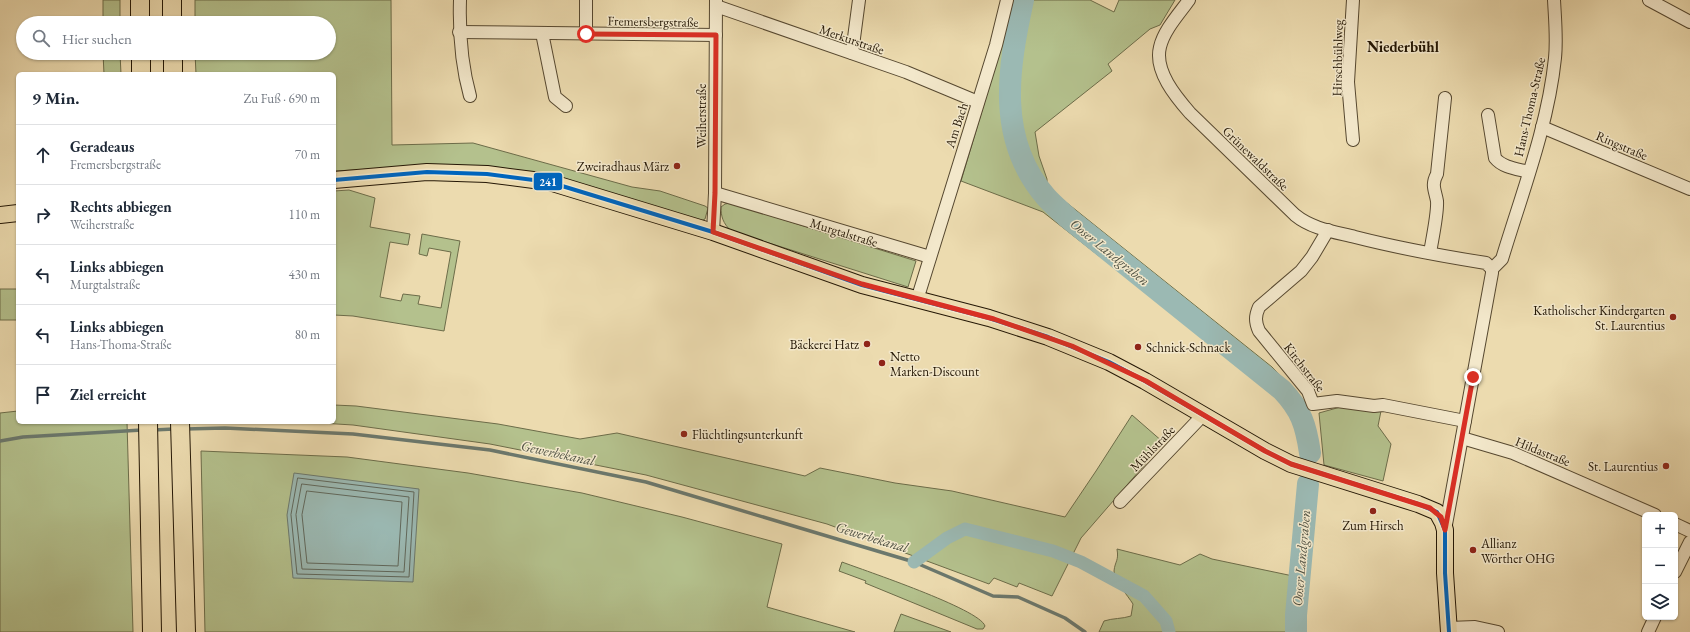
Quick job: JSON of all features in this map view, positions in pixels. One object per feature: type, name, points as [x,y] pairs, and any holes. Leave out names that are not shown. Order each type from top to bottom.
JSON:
[{"type":"highway","points":[[140,0],[140,16]]},
{"type":"highway","points":[[172,0],[172,16]]},
{"type":"highway","points":[[140,60],[141,72]]},
{"type":"highway","points":[[173,60],[173,72]]},
{"type":"highway","points":[[148,424],[152,632]]},
{"type":"highway","points":[[180,424],[186,632]]},
{"type":"main road","points":[[336,180],[427,172],[488,174],[550,182],[713,232],[862,284],[1006,323],[1072,346],[1140,378],[1265,451],[1291,464],[1430,508],[1441,517],[1445,530],[1445,573],[1449,630]]},
{"type":"main road","points":[[0,215],[16,213]]},
{"type":"street","points":[[460,0],[459,32],[462,66],[470,96]]},
{"type":"street","points":[[586,0],[586,34]]},
{"type":"street","points":[[852,53],[859,0]]},
{"type":"street","name":"Am Bach","points":[[930,257],[996,45],[1007,0]]},
{"type":"street","name":"Grünewaldstraße","points":[[1189,0],[1164,37],[1159,49],[1160,64],[1164,75],[1176,96],[1190,113],[1295,215],[1309,224],[1328,230],[1379,243],[1486,263],[1492,269]]},
{"type":"street","name":"Hirschbühlweg","points":[[1353,0],[1348,82],[1353,140]]},
{"type":"street","name":"Hans-Thoma-Straße","points":[[1445,530],[1492,269],[1502,259],[1542,127],[1556,57],[1554,0]]},
{"type":"street","points":[[1649,0],[1690,22]]},
{"type":"street","name":"Merkurstraße","points":[[716,3],[906,72],[978,102]]},
{"type":"street","name":"Weiherstraße","points":[[713,232],[715,193],[716,3]]},
{"type":"street","name":"Fremersbergstraße","points":[[459,32],[716,35]]},
{"type":"street","points":[[542,33],[556,96],[566,106]]},
{"type":"street","points":[[1430,253],[1436,202],[1434,193],[1434,179],[1437,174],[1445,98]]},
{"type":"street","name":"Hans-Thoma-Straße","points":[[1488,115],[1495,158],[1499,163],[1506,166],[1529,172]]},
{"type":"street","name":"Ringstraße","points":[[1542,127],[1690,189]]},
{"type":"street","name":"Murgtalstraße","points":[[715,193],[930,257]]},
{"type":"street","name":"Kirchstraße","points":[[1328,230],[1312,257],[1301,271],[1259,307],[1256,315],[1256,322],[1259,331],[1308,391],[1313,404],[1337,401],[1374,406],[1383,405],[1465,421]]},
{"type":"street","points":[[917,300],[930,257]]},
{"type":"street","name":"Mühlstraße","points":[[1120,502],[1204,414]]},
{"type":"street","name":"Hildastraße","points":[[1462,438],[1513,453],[1649,512]]},
{"type":"street","points":[[1678,525],[1690,531]]},
{"type":"street","points":[[1678,566],[1690,542]]},
{"type":"street","points":[[1648,632],[1654,620]]},
{"type":"street","points":[[1449,630],[1475,627],[1498,632]]},
{"type":"green space","points":[[103,0],[120,0],[120,16],[103,16]]},
{"type":"green space","points":[[195,0],[391,0],[392,145],[473,143],[632,187],[660,191],[705,206],[708,208],[705,219],[701,221],[628,200],[391,168],[336,171],[336,72],[196,72],[195,60],[336,60],[336,16],[195,16]]},
{"type":"green space","points":[[1012,0],[1018,0],[1005,73],[1004,115],[1011,145],[1025,177],[1038,198],[1052,213],[1101,252],[1099,256],[1043,212],[961,181],[1001,47]]},
{"type":"green space","points":[[1027,0],[1090,0],[1114,12],[1119,0],[1175,0],[1160,25],[1150,29],[1108,64],[1112,71],[1035,132],[1039,156],[1047,179],[1047,187],[1272,367],[1306,403],[1307,410],[1269,372],[1071,214],[1051,195],[1038,179],[1026,156],[1016,118],[1015,98],[1017,59]]},
{"type":"green space","points":[[103,60],[120,60],[121,72],[104,72]]},
{"type":"green space","points":[[349,190],[375,198],[370,227],[410,234],[408,245],[390,242],[380,297],[401,301],[403,294],[420,296],[418,304],[441,308],[451,252],[429,248],[427,256],[419,254],[422,234],[460,241],[444,331],[353,316],[336,315],[336,191]]},
{"type":"green space","points":[[730,203],[916,261],[908,287],[731,231],[724,223],[721,211],[721,207]]},
{"type":"green space","points":[[0,289],[16,289],[16,320],[0,320]]},
{"type":"green space","points":[[336,405],[356,406],[498,424],[580,439],[617,433],[805,476],[820,468],[895,483],[952,491],[1065,517],[1132,415],[1163,442],[1081,538],[1052,596],[1019,583],[1017,587],[994,578],[989,584],[827,524],[646,475],[490,444],[336,424]]},
{"type":"green space","points":[[1344,406],[1381,411],[1378,426],[1391,444],[1383,481],[1324,465],[1319,413]]},
{"type":"green space","points":[[16,411],[16,424],[127,424],[133,632],[0,632],[0,413]]},
{"type":"green space","points":[[201,451],[347,457],[468,473],[582,493],[682,517],[782,544],[767,607],[855,632],[205,632]]},
{"type":"green space","points":[[1117,549],[1180,565],[1200,554],[1212,559],[1293,576],[1291,632],[1099,632],[1104,621],[1131,616],[1133,604],[1119,583],[1114,571],[1118,556]]},
{"type":"green space","points":[[842,562],[943,600],[964,610],[978,619],[985,626],[983,629],[977,629],[865,583],[866,581],[839,571]]},
{"type":"green space","points":[[901,614],[951,632],[894,632]]},
{"type":"water","points":[[294,473],[419,489],[413,582],[293,578],[287,515]]},
{"type":"waterway","name":"Ooser Landgraben","points":[[1023,0],[1013,52],[1010,103],[1013,127],[1019,151],[1030,175],[1051,203],[1068,218],[1282,390],[1294,404],[1302,418],[1307,434],[1310,453]]},
{"type":"waterway","name":"Gewerbekanal","points":[[185,429],[225,428],[353,434],[490,450],[646,482],[914,562],[993,596],[1018,597],[1065,618],[1085,632]]},
{"type":"waterway","name":"Gewerbekanal","points":[[153,430],[174,429]]},
{"type":"waterway","name":"Gewerbekanal","points":[[0,441],[23,437],[142,430]]},
{"type":"waterway","name":"Ooser Landgraben","points":[[1296,632],[1296,615],[1308,484]]},
{"type":"waterway","points":[[914,562],[947,538],[965,529],[1053,551],[1081,562],[1144,596],[1166,621],[1169,632]]},
{"type":"transit line","name":"241","points":[[336,180],[427,172],[487,174],[549,182],[713,232],[862,285],[989,318],[1048,337],[1109,362],[1145,381],[1265,451],[1291,464],[1418,504],[1437,512],[1445,530],[1445,573],[1449,632]]},
{"type":"place","name":"Zweiradhaus März","points":[[677,166]]},
{"type":"place","name":"Katholischer Kindergarten St. Laurentius","points":[[1673,317]]},
{"type":"place","name":"Bäckerei Hatz","points":[[867,344]]},
{"type":"place","name":"Schnick-Schnack","points":[[1138,347]]},
{"type":"place","name":"Netto Marken-Discount","points":[[882,363]]},
{"type":"place","name":"Flüchtlingsunterkunft","points":[[684,434]]},
{"type":"place","name":"St. Laurentius","points":[[1666,466]]},
{"type":"place","name":"Zum Hirsch","points":[[1373,511]]},
{"type":"place","name":"Allianz Wörther OHG","points":[[1473,550]]},
{"type":"district","name":"Niederbühl","points":[[1403,47]]},
{"type":"route","points":[[586,34],[716,35],[715,193],[713,232],[889,293],[994,319],[1018,326],[1072,346],[1109,362],[1146,381],[1265,451],[1291,464],[1430,508],[1437,512],[1441,517],[1445,530],[1473,377]]}]
